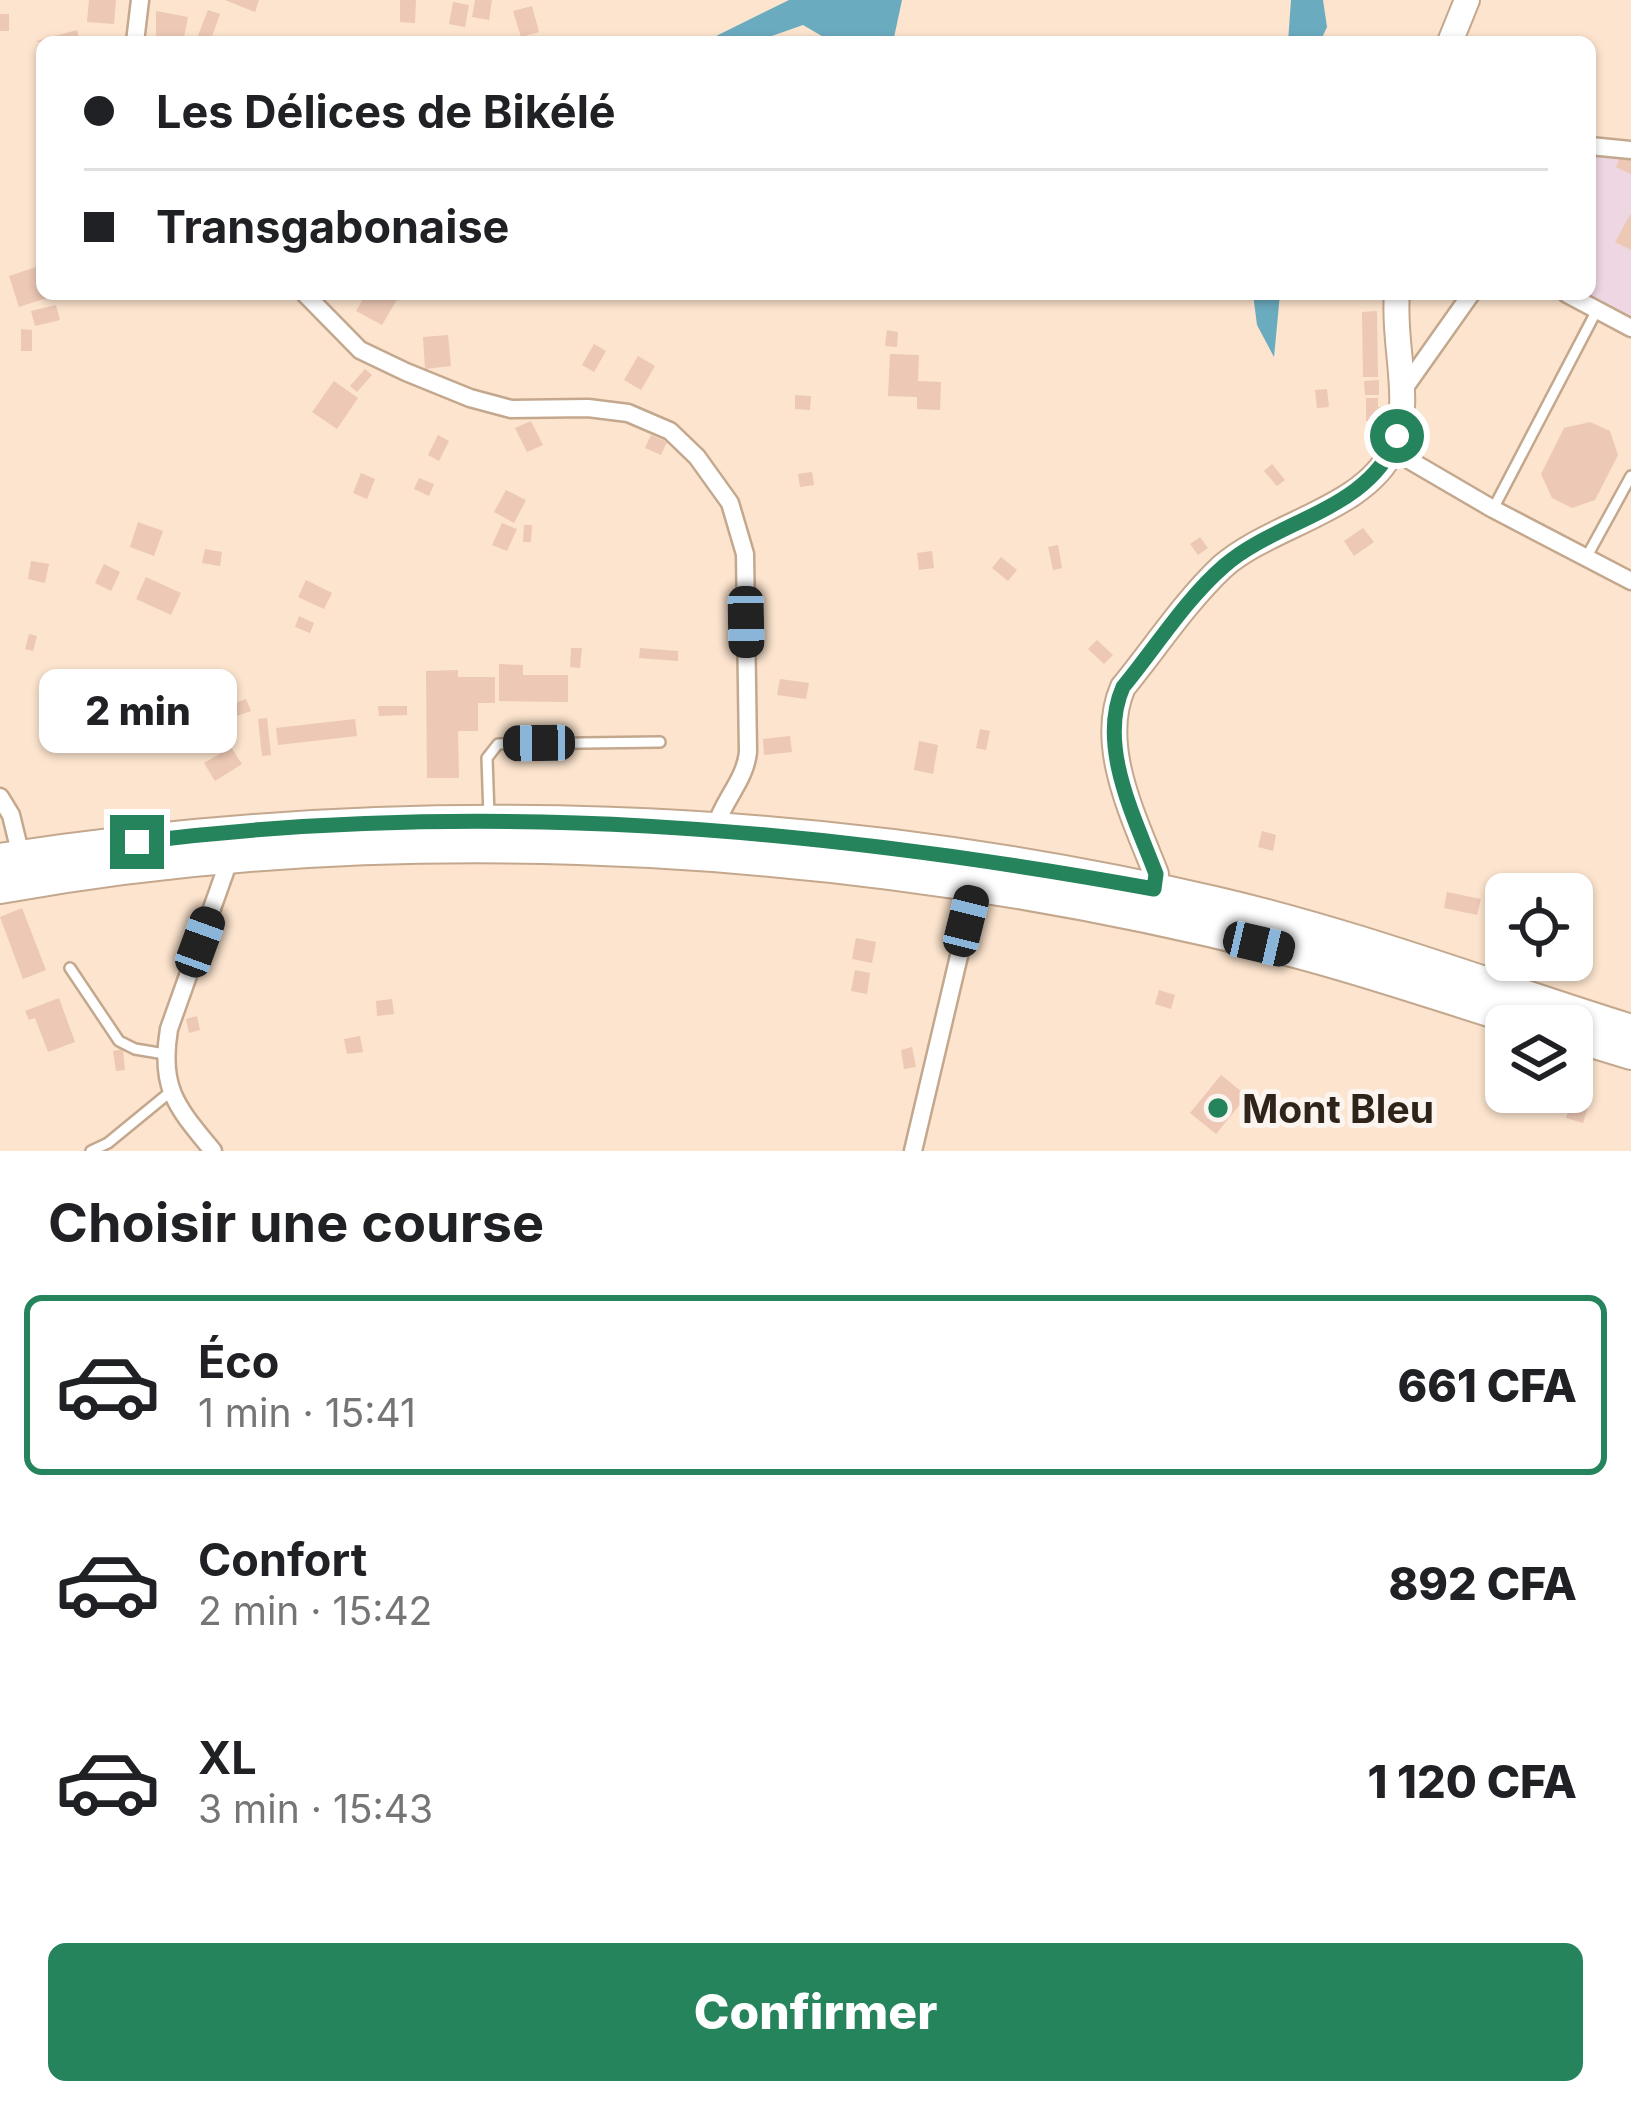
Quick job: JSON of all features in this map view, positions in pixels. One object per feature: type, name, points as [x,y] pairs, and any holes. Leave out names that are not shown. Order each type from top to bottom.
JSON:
[{"type":"highway","points":[[10,858],[267,829],[489,821],[715,828],[842,839],[1385,949],[1631,1030]]},
{"type":"highway","points":[[0,887],[231,855],[561,848],[842,869],[974,889],[1151,904],[1485,1010]]},
{"type":"highway","points":[[1593,1042],[1631,1054]]},
{"type":"street","points":[[136,36],[140,0]]},
{"type":"street","points":[[1452,36],[1467,0]]},
{"type":"street","points":[[1596,147],[1631,150]]},
{"type":"street","points":[[311,300],[360,350],[406,372],[511,409],[588,408],[628,413],[670,431],[697,457],[730,503],[745,554],[748,752],[745,772],[720,811],[715,828]]},
{"type":"street","points":[[1151,904],[1156,874],[1125,790],[1116,746],[1116,704],[1123,687],[1220,569],[1363,484],[1392,450],[1400,423],[1397,300]]},
{"type":"street","points":[[1401,394],[1467,300]]},
{"type":"street","points":[[1578,300],[1631,328]]},
{"type":"street","points":[[1392,450],[1631,581]]},
{"type":"street","points":[[0,797],[11,815],[10,858]]},
{"type":"street","points":[[213,1151],[169,1093],[164,1054],[231,855]]},
{"type":"street","points":[[913,1151],[974,889]]},
{"type":"lane","points":[[1493,509],[1597,310]]},
{"type":"lane","points":[[1586,558],[1631,476]]},
{"type":"lane","points":[[489,821],[487,758],[498,744],[660,742]]},
{"type":"lane","points":[[70,968],[118,1041],[164,1054]]},
{"type":"lane","points":[[91,1151],[108,1143],[169,1093]]},
{"type":"shaded area","points":[[1596,156],[1631,156],[1631,318],[1596,299]]},
{"type":"water","points":[[789,0],[902,0],[894,36],[822,36],[803,25],[772,36],[716,36]]},
{"type":"water","points":[[1291,0],[1323,0],[1327,27],[1323,36],[1288,36]]},
{"type":"water","points":[[1254,300],[1279,300],[1274,357],[1257,325]]},
{"type":"building","points":[[89,0],[116,0],[114,24],[87,22]]},
{"type":"building","points":[[225,0],[259,0],[255,12]]},
{"type":"building","points":[[400,0],[416,0],[415,23],[400,22]]},
{"type":"building","points":[[475,0],[492,0],[489,20],[472,17]]},
{"type":"building","points":[[453,2],[469,5],[465,27],[449,24]]},
{"type":"building","points":[[532,6],[539,32],[521,36],[513,11]]},
{"type":"building","points":[[208,10],[220,14],[212,36],[198,36]]},
{"type":"building","points":[[156,11],[188,17],[184,36],[156,36]]},
{"type":"building","points":[[0,14],[9,14],[9,31],[0,31]]},
{"type":"building","points":[[1621,155],[1631,159],[1631,174],[1616,167]]},
{"type":"building","points":[[1631,213],[1631,250],[1615,242]]},
{"type":"building","points":[[36,267],[36,300],[41,300],[19,307],[9,276]]},
{"type":"building","points":[[362,300],[397,300],[382,325],[356,311]]},
{"type":"building","points":[[56,305],[60,320],[35,326],[31,311]]},
{"type":"building","points":[[1377,311],[1378,377],[1363,377],[1362,312]]},
{"type":"building","points":[[21,329],[32,330],[32,351],[21,351]]},
{"type":"building","points":[[887,330],[898,332],[897,347],[885,346]]},
{"type":"building","points":[[448,335],[451,366],[425,369],[423,337]]},
{"type":"building","points":[[594,344],[606,351],[594,372],[582,365]]},
{"type":"building","points":[[890,354],[919,355],[918,381],[941,382],[940,410],[917,409],[917,397],[888,396]]},
{"type":"building","points":[[638,356],[655,366],[641,390],[624,380]]},
{"type":"building","points":[[365,369],[372,375],[357,392],[350,386]]},
{"type":"building","points":[[1379,380],[1379,395],[1365,395],[1364,381]]},
{"type":"building","points":[[334,381],[358,398],[337,429],[312,412]]},
{"type":"building","points":[[1327,389],[1329,407],[1317,408],[1315,390]]},
{"type":"building","points":[[795,395],[811,396],[810,410],[795,409]]},
{"type":"building","points":[[1366,398],[1378,398],[1378,407],[1385,408],[1385,421],[1366,421]]},
{"type":"building","points":[[531,421],[543,445],[527,452],[515,428]]},
{"type":"building","points":[[1590,422],[1610,431],[1618,455],[1595,500],[1572,508],[1552,498],[1541,474],[1564,428]]},
{"type":"building","points":[[438,435],[449,441],[439,461],[428,455]]},
{"type":"building","points":[[651,435],[667,442],[661,455],[645,448]]},
{"type":"building","points":[[1272,464],[1285,480],[1277,486],[1264,471]]},
{"type":"building","points":[[812,472],[814,485],[800,487],[798,474]]},
{"type":"building","points":[[361,473],[375,479],[367,499],[353,493]]},
{"type":"building","points":[[419,478],[434,484],[429,496],[414,489]]},
{"type":"building","points":[[506,490],[526,500],[514,523],[494,512]]},
{"type":"building","points":[[138,522],[163,531],[154,556],[130,547]]},
{"type":"building","points":[[502,523],[517,529],[507,551],[492,545]]},
{"type":"building","points":[[524,525],[532,525],[531,542],[523,542]]},
{"type":"building","points":[[1363,528],[1374,542],[1354,556],[1344,541]]},
{"type":"building","points":[[1200,537],[1208,548],[1198,555],[1190,544]]},
{"type":"building","points":[[1058,545],[1062,568],[1053,570],[1048,547]]},
{"type":"building","points":[[205,549],[222,552],[220,566],[202,563]]},
{"type":"building","points":[[932,551],[934,568],[919,570],[917,553]]},
{"type":"building","points":[[1001,557],[1017,570],[1008,581],[992,568]]},
{"type":"building","points":[[31,561],[49,564],[45,583],[28,579]]},
{"type":"building","points":[[104,564],[120,572],[111,591],[95,583]]},
{"type":"building","points":[[146,577],[181,593],[171,615],[136,599]]},
{"type":"building","points":[[306,580],[332,593],[324,609],[298,597]]},
{"type":"building","points":[[299,616],[314,623],[310,633],[295,627]]},
{"type":"building","points":[[29,634],[37,636],[33,651],[25,649]]},
{"type":"building","points":[[1097,640],[1113,655],[1104,664],[1088,649]]},
{"type":"building","points":[[571,648],[582,648],[580,668],[570,667]]},
{"type":"building","points":[[640,648],[678,651],[678,661],[639,658]]},
{"type":"building","points":[[499,664],[523,665],[523,675],[568,675],[568,702],[499,701]]},
{"type":"building","points":[[458,670],[458,677],[495,677],[495,703],[478,703],[478,731],[458,731],[459,778],[427,778],[426,671]]},
{"type":"building","points":[[780,679],[809,683],[806,699],[777,695]]},
{"type":"building","points":[[246,699],[251,711],[220,722],[216,710]]},
{"type":"building","points":[[378,706],[407,706],[407,715],[379,716]]},
{"type":"building","points":[[267,718],[271,755],[262,756],[258,719]]},
{"type":"building","points":[[355,719],[357,736],[278,745],[276,728]]},
{"type":"building","points":[[980,729],[990,731],[986,750],[976,748]]},
{"type":"building","points":[[790,736],[792,752],[764,755],[763,739]]},
{"type":"building","points":[[919,741],[938,745],[933,774],[914,770]]},
{"type":"building","points":[[231,747],[242,764],[215,781],[204,763]]},
{"type":"building","points":[[1262,831],[1276,835],[1273,851],[1258,847]]},
{"type":"building","points":[[1447,892],[1481,899],[1477,915],[1444,908]]},
{"type":"building","points":[[22,908],[46,970],[23,979],[0,917]]},
{"type":"building","points":[[856,938],[876,942],[872,963],[852,959]]},
{"type":"building","points":[[855,970],[870,973],[867,994],[851,991]]},
{"type":"building","points":[[1159,990],[1175,995],[1171,1009],[1155,1004]]},
{"type":"building","points":[[59,998],[75,1042],[48,1052],[35,1018],[29,1020],[25,1011]]},
{"type":"building","points":[[392,999],[394,1014],[377,1016],[376,1001]]},
{"type":"building","points":[[197,1016],[200,1030],[189,1033],[186,1019]]},
{"type":"building","points":[[360,1036],[363,1052],[347,1054],[344,1039]]},
{"type":"building","points":[[912,1047],[916,1067],[904,1069],[901,1050]]},
{"type":"building","points":[[123,1049],[125,1070],[116,1071],[113,1051]]},
{"type":"building","points":[[1221,1075],[1247,1096],[1216,1134],[1190,1113]]},
{"type":"building","points":[[1568,1113],[1586,1113],[1583,1123],[1566,1118]]},
{"type":"place","name":"Mont Bleu","points":[[1218,1108]]},
{"type":"route","points":[[137,842],[407,822],[636,824],[842,839],[1154,889],[1156,874],[1125,790],[1116,746],[1116,704],[1123,687],[1220,569],[1363,484],[1384,464],[1397,436]]}]
